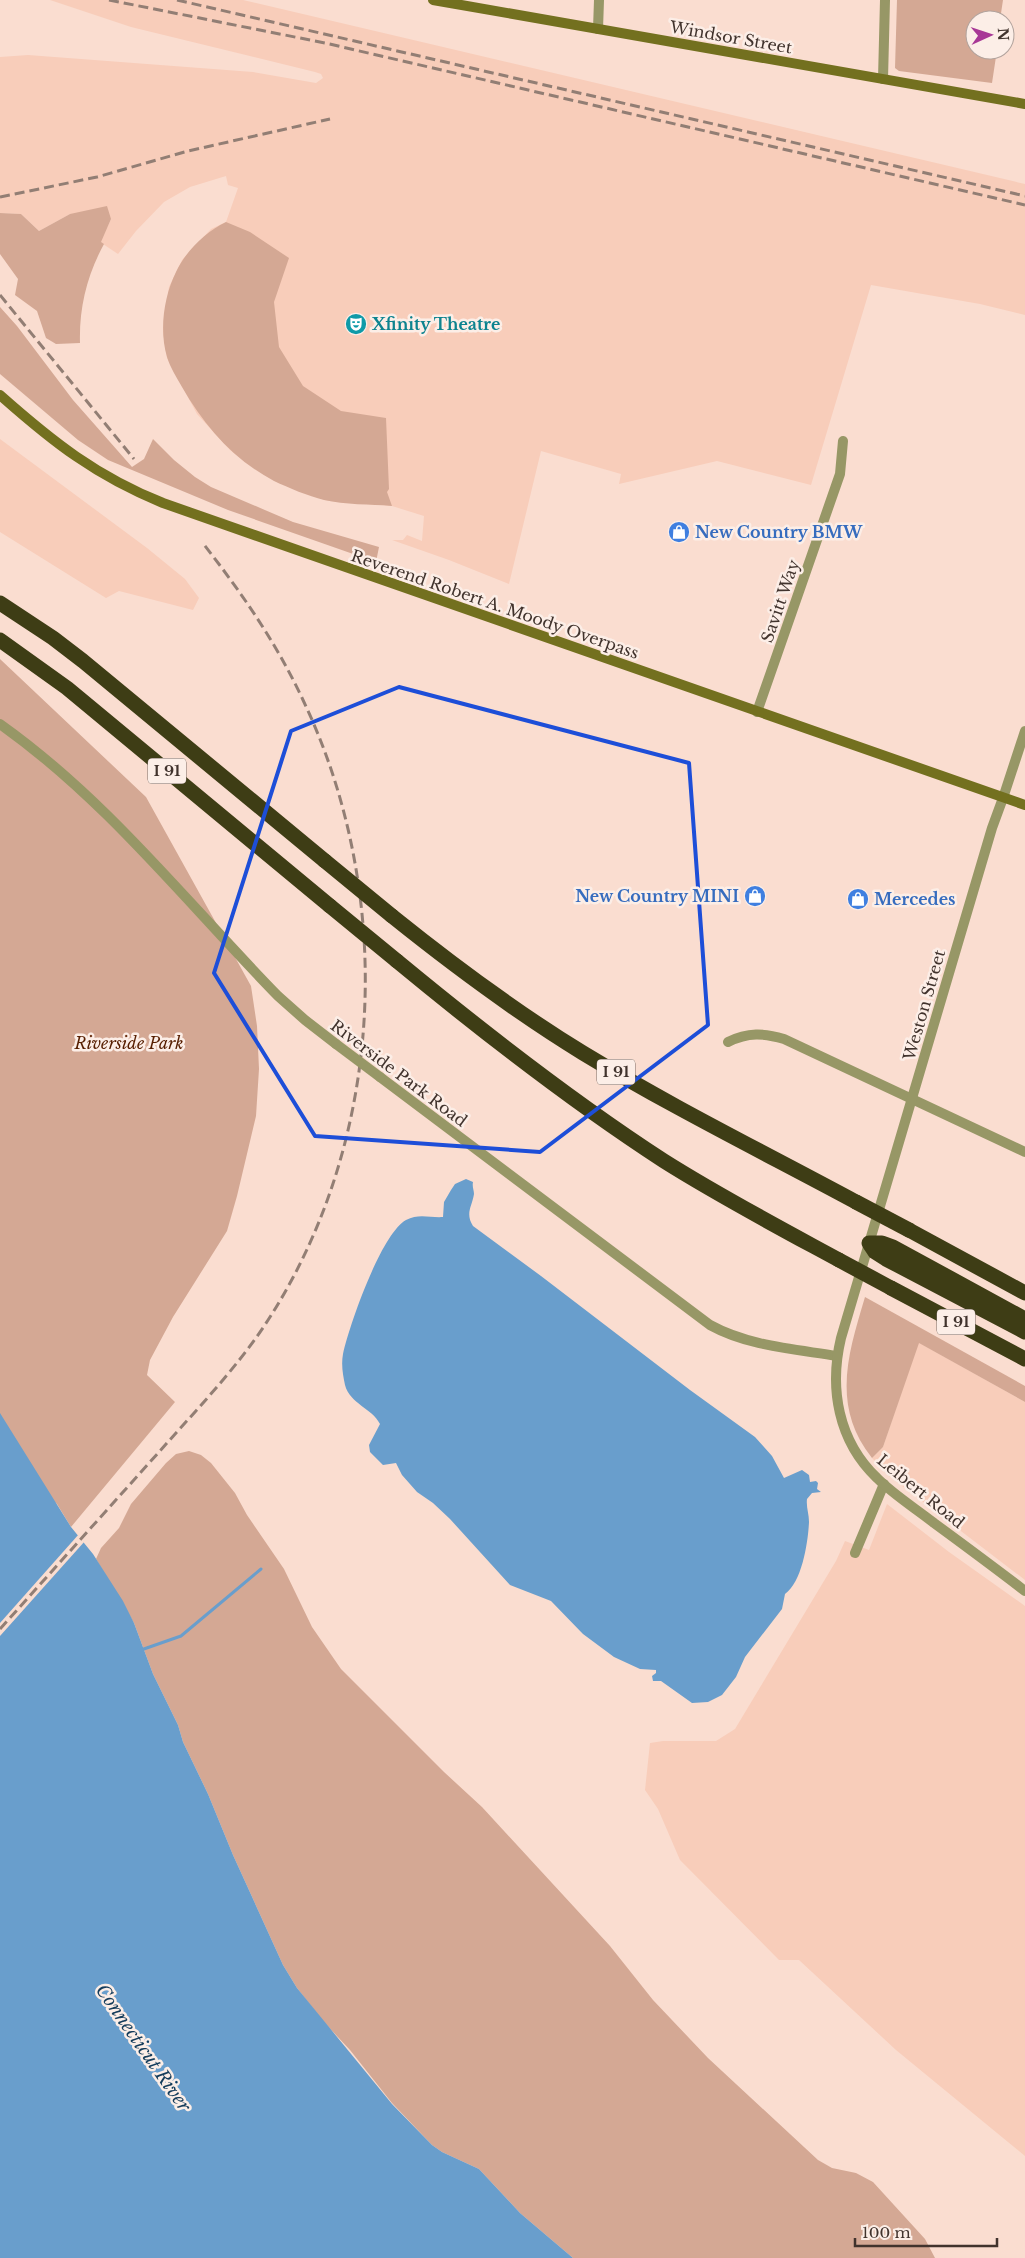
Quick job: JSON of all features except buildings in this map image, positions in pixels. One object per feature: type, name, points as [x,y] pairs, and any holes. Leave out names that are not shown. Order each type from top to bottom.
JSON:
[{"type":"highway","name":"I 91","points":[[0,603],[53,638],[83,661],[392,916],[472,979],[582,1052],[631,1081],[1025,1293]]},
{"type":"highway","name":"I 91","points":[[0,640],[67,688],[507,1050],[614,1128],[714,1191],[1024,1360]]},
{"type":"highway","points":[[1025,1319],[893,1247],[882,1243],[870,1243],[875,1252],[886,1259],[1025,1332]]},
{"type":"main road","name":"Windsor Street","points":[[432,0],[1025,104]]},
{"type":"main road","name":"Reverend Robert A. Moody Overpass","points":[[0,395],[47,436],[78,459],[110,478],[153,499],[1004,798]]},
{"type":"main road","points":[[1004,798],[1025,806]]},
{"type":"street","points":[[598,29],[599,0]]},
{"type":"street","points":[[883,79],[885,0]]},
{"type":"street","name":"Savitt Way","points":[[757,712],[840,474],[843,441]]},
{"type":"street","name":"Riverside Park Road","points":[[0,724],[55,766],[86,794],[278,996],[336,1044],[710,1325],[750,1342],[837,1356]]},
{"type":"street","name":"Weston Street","points":[[870,1243],[992,828],[1004,798],[1025,731]]},
{"type":"street","points":[[728,1042],[736,1037],[757,1033],[784,1039],[1025,1152]]},
{"type":"street","name":"Leibert Road","points":[[870,1243],[837,1356],[836,1394],[845,1430],[863,1462],[884,1484],[1025,1591]]},
{"type":"street","points":[[855,1553],[884,1484]]},
{"type":"highlighted area","points":[[399,687],[689,763],[708,1025],[540,1152],[315,1136],[214,973],[291,731]]},
{"type":"shaded area","points":[[50,0],[243,0],[1025,184],[1025,315],[980,304],[871,285],[811,485],[717,461],[619,484],[621,474],[541,451],[509,584],[392,540],[403,540],[407,535],[422,541],[424,516],[392,506],[324,500],[245,462],[230,450],[197,414],[167,358],[163,332],[164,319],[169,287],[182,260],[211,229],[226,222],[238,188],[228,185],[226,176],[190,187],[164,202],[136,231],[118,254],[100,242],[111,219],[70,214],[39,231],[21,214],[0,213],[0,57],[28,55],[253,72],[316,83],[323,78],[321,74],[315,72],[131,27]]},
{"type":"shaded area","points":[[0,439],[147,548],[185,579],[199,598],[193,610],[119,591],[106,598],[0,532]]},
{"type":"shaded area","points":[[918,1342],[1025,1402],[1025,1580],[889,1476],[872,1458],[883,1447]]},
{"type":"shaded area","points":[[887,1504],[949,1552],[1025,1606],[1025,2156],[896,2050],[799,1960],[779,1960],[680,1860],[658,1809],[645,1790],[650,1743],[663,1741],[716,1741],[735,1729],[836,1561],[845,1541],[869,1550]]},
{"type":"green space","points":[[897,0],[1003,0],[1002,10],[965,10],[965,60],[995,60],[992,83],[899,71],[895,68]]},
{"type":"green space","points":[[107,206],[111,219],[101,242],[104,244],[85,292],[81,317],[80,343],[56,344],[46,338],[37,311],[15,295],[18,279],[0,254],[0,213],[21,214],[39,231],[70,214]]},
{"type":"green space","points":[[226,222],[250,232],[289,258],[274,302],[279,347],[303,386],[341,411],[386,418],[389,489],[387,492],[392,506],[332,502],[299,492],[274,481],[246,463],[221,441],[210,429],[182,387],[167,357],[163,336],[164,313],[168,292],[176,272],[185,257],[211,231]]},
{"type":"green space","points":[[0,307],[17,326],[73,400],[132,467],[144,459],[153,439],[174,460],[211,487],[293,522],[379,547],[376,562],[228,510],[108,460],[78,440],[0,374]]},
{"type":"green space","name":"Riverside Park","points":[[0,659],[146,797],[251,986],[257,1026],[259,1069],[256,1116],[227,1231],[173,1317],[150,1360],[147,1375],[175,1402],[71,1527],[57,1504],[0,1455]]},
{"type":"green space","points":[[865,1297],[1025,1386],[1025,1402],[919,1343],[883,1447],[872,1458],[859,1438],[851,1419],[847,1399],[849,1359]]},
{"type":"green space","points":[[189,1451],[201,1455],[211,1463],[235,1493],[247,1515],[284,1569],[312,1627],[341,1669],[444,1772],[482,1807],[610,1946],[653,2000],[708,2058],[818,2160],[832,2168],[856,2173],[873,2182],[925,2239],[935,2258],[573,2258],[520,2213],[479,2169],[442,2152],[432,2145],[392,2103],[350,2050],[322,2020],[297,1988],[283,1965],[233,1855],[208,1794],[183,1742],[178,1725],[153,1674],[134,1623],[96,1559],[101,1548],[119,1528],[131,1504],[166,1463],[176,1454]]},
{"type":"water","points":[[466,1179],[473,1182],[474,1194],[469,1214],[473,1226],[755,1437],[772,1456],[784,1478],[802,1470],[809,1475],[810,1482],[816,1481],[818,1483],[817,1489],[821,1492],[812,1493],[807,1499],[809,1522],[803,1561],[796,1581],[785,1594],[782,1609],[745,1657],[736,1677],[722,1695],[708,1702],[692,1703],[661,1681],[653,1681],[652,1676],[656,1673],[656,1670],[640,1669],[614,1657],[583,1634],[551,1601],[510,1585],[450,1519],[433,1503],[417,1492],[402,1475],[396,1463],[383,1465],[370,1452],[369,1445],[380,1424],[372,1414],[351,1397],[345,1385],[342,1362],[346,1341],[359,1303],[386,1243],[396,1229],[411,1218],[424,1216],[443,1217],[444,1202],[451,1190],[455,1184]]},
{"type":"water","name":"Connecticut River","points":[[0,1413],[71,1527],[93,1554],[123,1601],[233,1855],[283,1965],[297,1988],[392,2104],[432,2145],[442,2152],[479,2169],[520,2213],[573,2258],[0,2258]]},
{"type":"pier","points":[[79,1534],[85,1541],[0,1636],[0,1623]]},
{"type":"waterway","points":[[141,1650],[181,1636],[261,1569]]},
{"type":"railway","points":[[109,0],[325,43],[1025,205]]},
{"type":"railway","points":[[177,0],[1025,196]]},
{"type":"railway","points":[[0,197],[97,177],[188,151],[330,119]]},
{"type":"railway","points":[[0,295],[134,459]]},
{"type":"railway","points":[[0,1629],[217,1387],[245,1353],[270,1317],[308,1246],[337,1171],[356,1093],[364,1013],[364,932],[353,852],[333,774],[293,679],[244,599],[202,542]]},
{"type":"place","name":"Xfinity Theatre","points":[[356,324]]},
{"type":"place","name":"New Country BMW","points":[[679,532]]},
{"type":"place","name":"New Country MINI","points":[[755,896]]},
{"type":"place","name":"Mercedes","points":[[858,899]]}]
